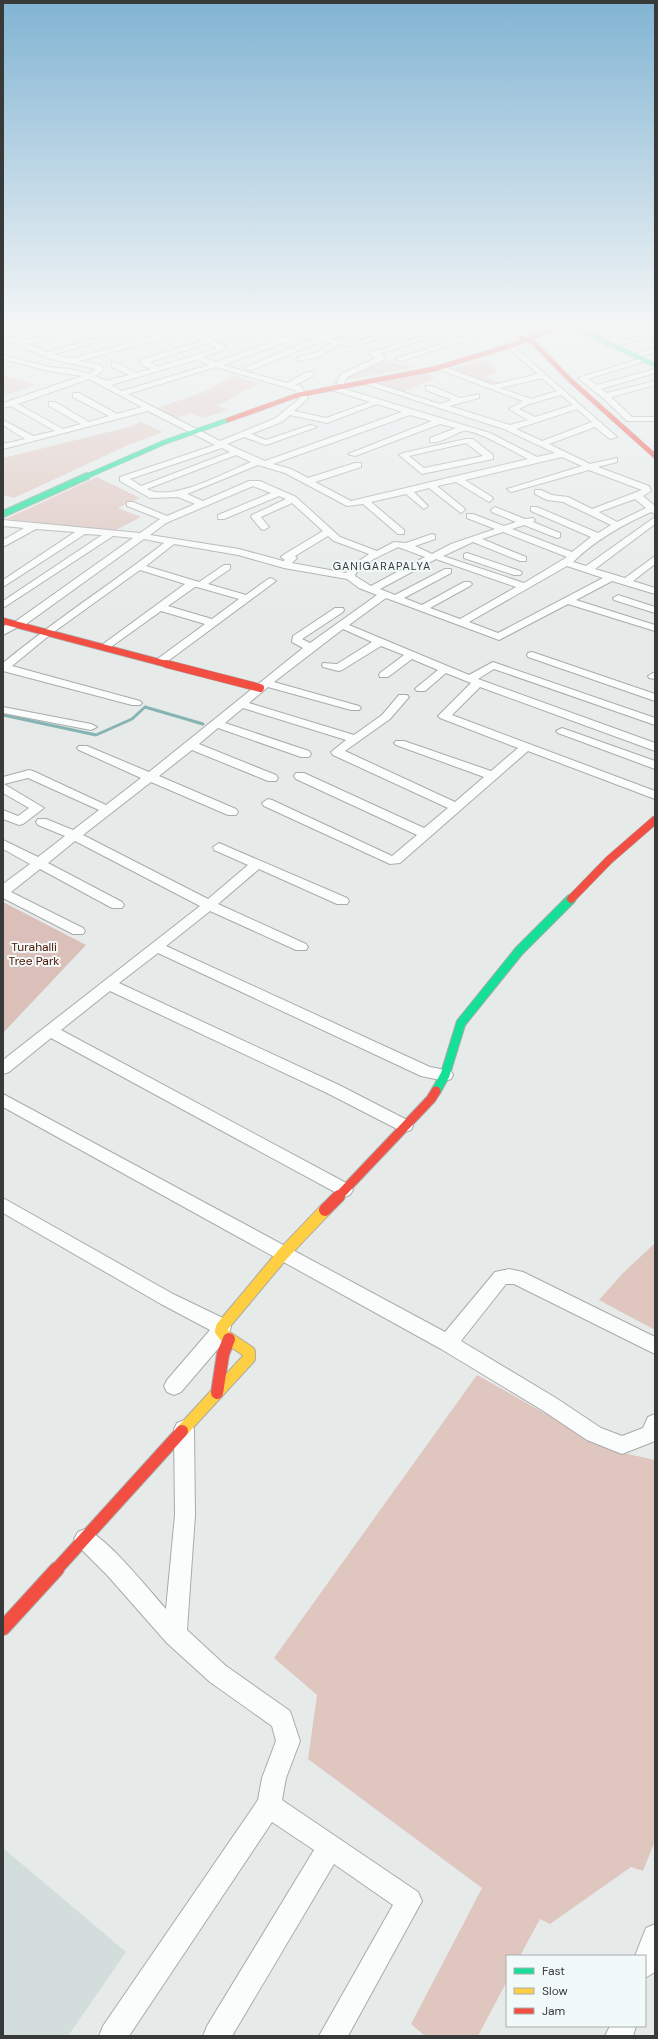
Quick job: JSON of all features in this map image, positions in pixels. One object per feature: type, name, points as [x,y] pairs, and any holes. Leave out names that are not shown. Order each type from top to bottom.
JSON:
[{"type":"street","points":[[10,423],[32,439]]},
{"type":"street","points":[[46,423],[61,431]]},
{"type":"street","points":[[3,447],[91,423]]},
{"type":"street","points":[[178,423],[221,445],[262,463],[288,471],[309,481],[346,503],[365,501],[432,486],[562,454]]},
{"type":"street","points":[[3,507],[136,448],[211,423]]},
{"type":"street","points":[[274,423],[221,445],[123,479],[158,497],[179,494],[262,463],[322,444],[380,423]]},
{"type":"street","points":[[352,454],[434,423]]},
{"type":"street","points":[[447,423],[487,435],[536,460]]},
{"type":"street","points":[[495,423],[510,428],[562,454],[647,489],[638,495],[591,512]]},
{"type":"street","points":[[510,428],[525,423]]},
{"type":"street","points":[[618,423],[655,456]]},
{"type":"street","points":[[541,444],[597,425],[613,437]]},
{"type":"street","points":[[245,435],[266,443],[313,427]]},
{"type":"street","points":[[414,448],[464,428]]},
{"type":"street","points":[[3,514],[191,430]]},
{"type":"street","points":[[345,436],[365,442]]},
{"type":"street","points":[[307,438],[336,448]]},
{"type":"street","points":[[478,447],[490,457],[423,471],[403,455],[467,441],[478,447],[500,442]]},
{"type":"street","points":[[287,446],[313,455]]},
{"type":"street","points":[[140,489],[237,452]]},
{"type":"street","points":[[511,489],[614,460]]},
{"type":"street","points":[[309,481],[358,465]]},
{"type":"street","points":[[3,632],[167,519],[288,471]]},
{"type":"street","points":[[458,479],[489,499]]},
{"type":"street","points":[[257,483],[293,499],[337,539],[377,554]]},
{"type":"street","points":[[432,486],[461,510]]},
{"type":"street","points":[[408,491],[424,506]]},
{"type":"street","points":[[221,517],[280,492]]},
{"type":"street","points":[[538,492],[550,498],[565,499],[617,524]]},
{"type":"street","points":[[179,494],[203,504]]},
{"type":"street","points":[[461,622],[525,587],[570,559],[617,524],[654,509],[638,495]]},
{"type":"street","points":[[264,527],[256,517],[257,515],[293,499]]},
{"type":"street","points":[[365,501],[401,532]]},
{"type":"street","points":[[130,504],[167,519]]},
{"type":"street","points":[[534,509],[599,537]]},
{"type":"street","points":[[495,510],[526,521],[556,535]]},
{"type":"street","points":[[470,516],[502,528],[570,559],[587,570],[655,591]]},
{"type":"street","points":[[587,570],[655,520]]},
{"type":"street","points":[[372,590],[447,550],[502,528],[526,521]]},
{"type":"street","points":[[3,523],[30,529],[65,533],[83,532],[141,536],[239,552],[287,565],[350,577],[354,582],[372,590],[499,637],[612,577]]},
{"type":"street","points":[[3,544],[30,529]]},
{"type":"street","points":[[4,583],[83,532]]},
{"type":"street","points":[[160,662],[272,578],[287,565],[292,558],[286,557],[328,532]]},
{"type":"street","points":[[3,572],[65,533]]},
{"type":"street","points":[[3,605],[110,534]]},
{"type":"street","points":[[407,546],[432,537]]},
{"type":"street","points":[[473,539],[523,559]]},
{"type":"street","points":[[3,667],[47,632],[139,567],[172,541]]},
{"type":"street","points":[[350,577],[352,570],[377,554],[397,544],[407,546],[525,587]]},
{"type":"street","points":[[447,550],[517,573]]},
{"type":"street","points":[[626,582],[655,559]]},
{"type":"street","points":[[139,567],[246,598]]},
{"type":"street","points":[[104,648],[160,607],[227,567]]},
{"type":"street","points":[[78,931],[3,892],[151,777],[311,647],[341,625],[391,596],[448,571]]},
{"type":"street","points":[[4,583],[28,589]]},
{"type":"street","points":[[423,608],[467,584]]},
{"type":"street","points":[[618,598],[655,610]]},
{"type":"street","points":[[568,601],[655,628]]},
{"type":"street","points":[[160,607],[213,622]]},
{"type":"street","points":[[311,647],[297,642],[297,638],[339,610]]},
{"type":"street","points":[[3,621],[160,662],[355,708]]},
{"type":"street","points":[[341,625],[445,669],[655,747]]},
{"type":"street","points":[[327,665],[338,668],[380,642]]},
{"type":"street","points":[[384,675],[411,655]]},
{"type":"street","points":[[532,655],[655,698]]},
{"type":"street","points":[[655,722],[493,664],[474,680],[444,716],[655,795]]},
{"type":"street","points":[[3,667],[136,703]]},
{"type":"street","points":[[421,689],[445,669]]},
{"type":"street","points":[[403,697],[386,717],[338,750],[337,753],[456,807]]},
{"type":"street","points":[[242,704],[355,739]]},
{"type":"street","points":[[3,710],[91,727]]},
{"type":"street","points":[[216,724],[305,754]]},
{"type":"street","points":[[562,731],[655,765]]},
{"type":"street","points":[[400,743],[492,776]]},
{"type":"street","points":[[191,745],[272,778]]},
{"type":"street","points":[[268,803],[390,860],[397,859],[526,747]]},
{"type":"street","points":[[83,748],[232,812]]},
{"type":"street","points":[[3,781],[29,774],[108,810]]},
{"type":"street","points":[[300,776],[426,834]]},
{"type":"street","points":[[3,788],[38,808],[19,821],[3,814]]},
{"type":"street","points":[[174,1386],[224,1332],[283,1254],[431,1099],[445,1075],[462,1023],[519,951],[609,860],[655,820]]},
{"type":"street","points":[[42,822],[75,836],[209,905],[301,947]]},
{"type":"street","points":[[3,844],[116,905]]},
{"type":"street","points":[[219,847],[342,901]]},
{"type":"street","points":[[3,1068],[52,1032],[155,946],[209,905],[258,864]]},
{"type":"street","points":[[155,946],[206,971],[427,1072],[445,1075]]},
{"type":"street","points":[[110,985],[333,1089],[405,1126]]},
{"type":"street","points":[[52,1032],[344,1190]]},
{"type":"street","points":[[3,1100],[448,1343],[549,1404],[594,1434],[622,1446],[653,1431]]},
{"type":"street","points":[[3,1205],[224,1332],[249,1352],[249,1358],[3,1628]]},
{"type":"street","points":[[448,1343],[501,1278],[509,1276],[517,1277],[655,1346]]},
{"type":"street","points":[[217,1393],[223,1354],[224,1332]]},
{"type":"street","points":[[175,1635],[186,1515],[184,1429]]},
{"type":"street","points":[[85,1539],[114,1568],[175,1635],[218,1674],[282,1719],[288,1741],[274,1778],[269,1805],[113,2036]]},
{"type":"street","points":[[269,1805],[409,1901],[332,2036]]},
{"type":"street","points":[[217,2036],[330,1847]]},
{"type":"street","points":[[646,1962],[655,1937]]},
{"type":"shaded area","points":[[138,423],[144,423],[163,432],[128,445],[14,498],[3,495],[3,458],[129,427]]},
{"type":"shaded area","points":[[97,477],[140,498],[118,508],[141,517],[114,531],[6,519]]},
{"type":"shaded area","points":[[655,1243],[655,1330],[599,1300],[623,1273]]},
{"type":"shaded area","points":[[477,1375],[610,1450],[655,1460],[655,1841],[643,1871],[631,1867],[550,1924],[540,1919],[521,1955],[506,1955],[506,1983],[478,2036],[425,2036],[411,2024],[482,1888],[308,1759],[317,1695],[274,1658]]},
{"type":"shaded area","points":[[3,1848],[126,1952],[68,2036],[3,2036]]},
{"type":"green space","name":"Turahalli Tree Park","points":[[3,902],[86,945],[3,1033]]},
{"type":"waterway","points":[[3,715],[96,735],[132,719],[145,707],[203,724]]},
{"type":"traffic: fast","points":[[3,514],[165,442],[219,423]]},
{"type":"traffic: fast","points":[[436,1091],[445,1075],[461,1023],[519,951],[571,899]]},
{"type":"traffic: slow","points":[[182,1431],[249,1358],[249,1352],[225,1336],[221,1331],[222,1327],[283,1254],[325,1210]]},
{"type":"traffic: jam","points":[[618,423],[655,456]]},
{"type":"traffic: jam","points":[[3,621],[260,688]]},
{"type":"traffic: jam","points":[[571,899],[609,860],[655,820]]},
{"type":"traffic: jam","points":[[325,1210],[431,1099],[436,1091]]},
{"type":"traffic: jam","points":[[217,1393],[223,1354],[229,1339]]},
{"type":"traffic: jam","points":[[3,1628],[182,1431]]},
{"type":"district","name":"GANIGARAPALYA","points":[[382,566]]}]
